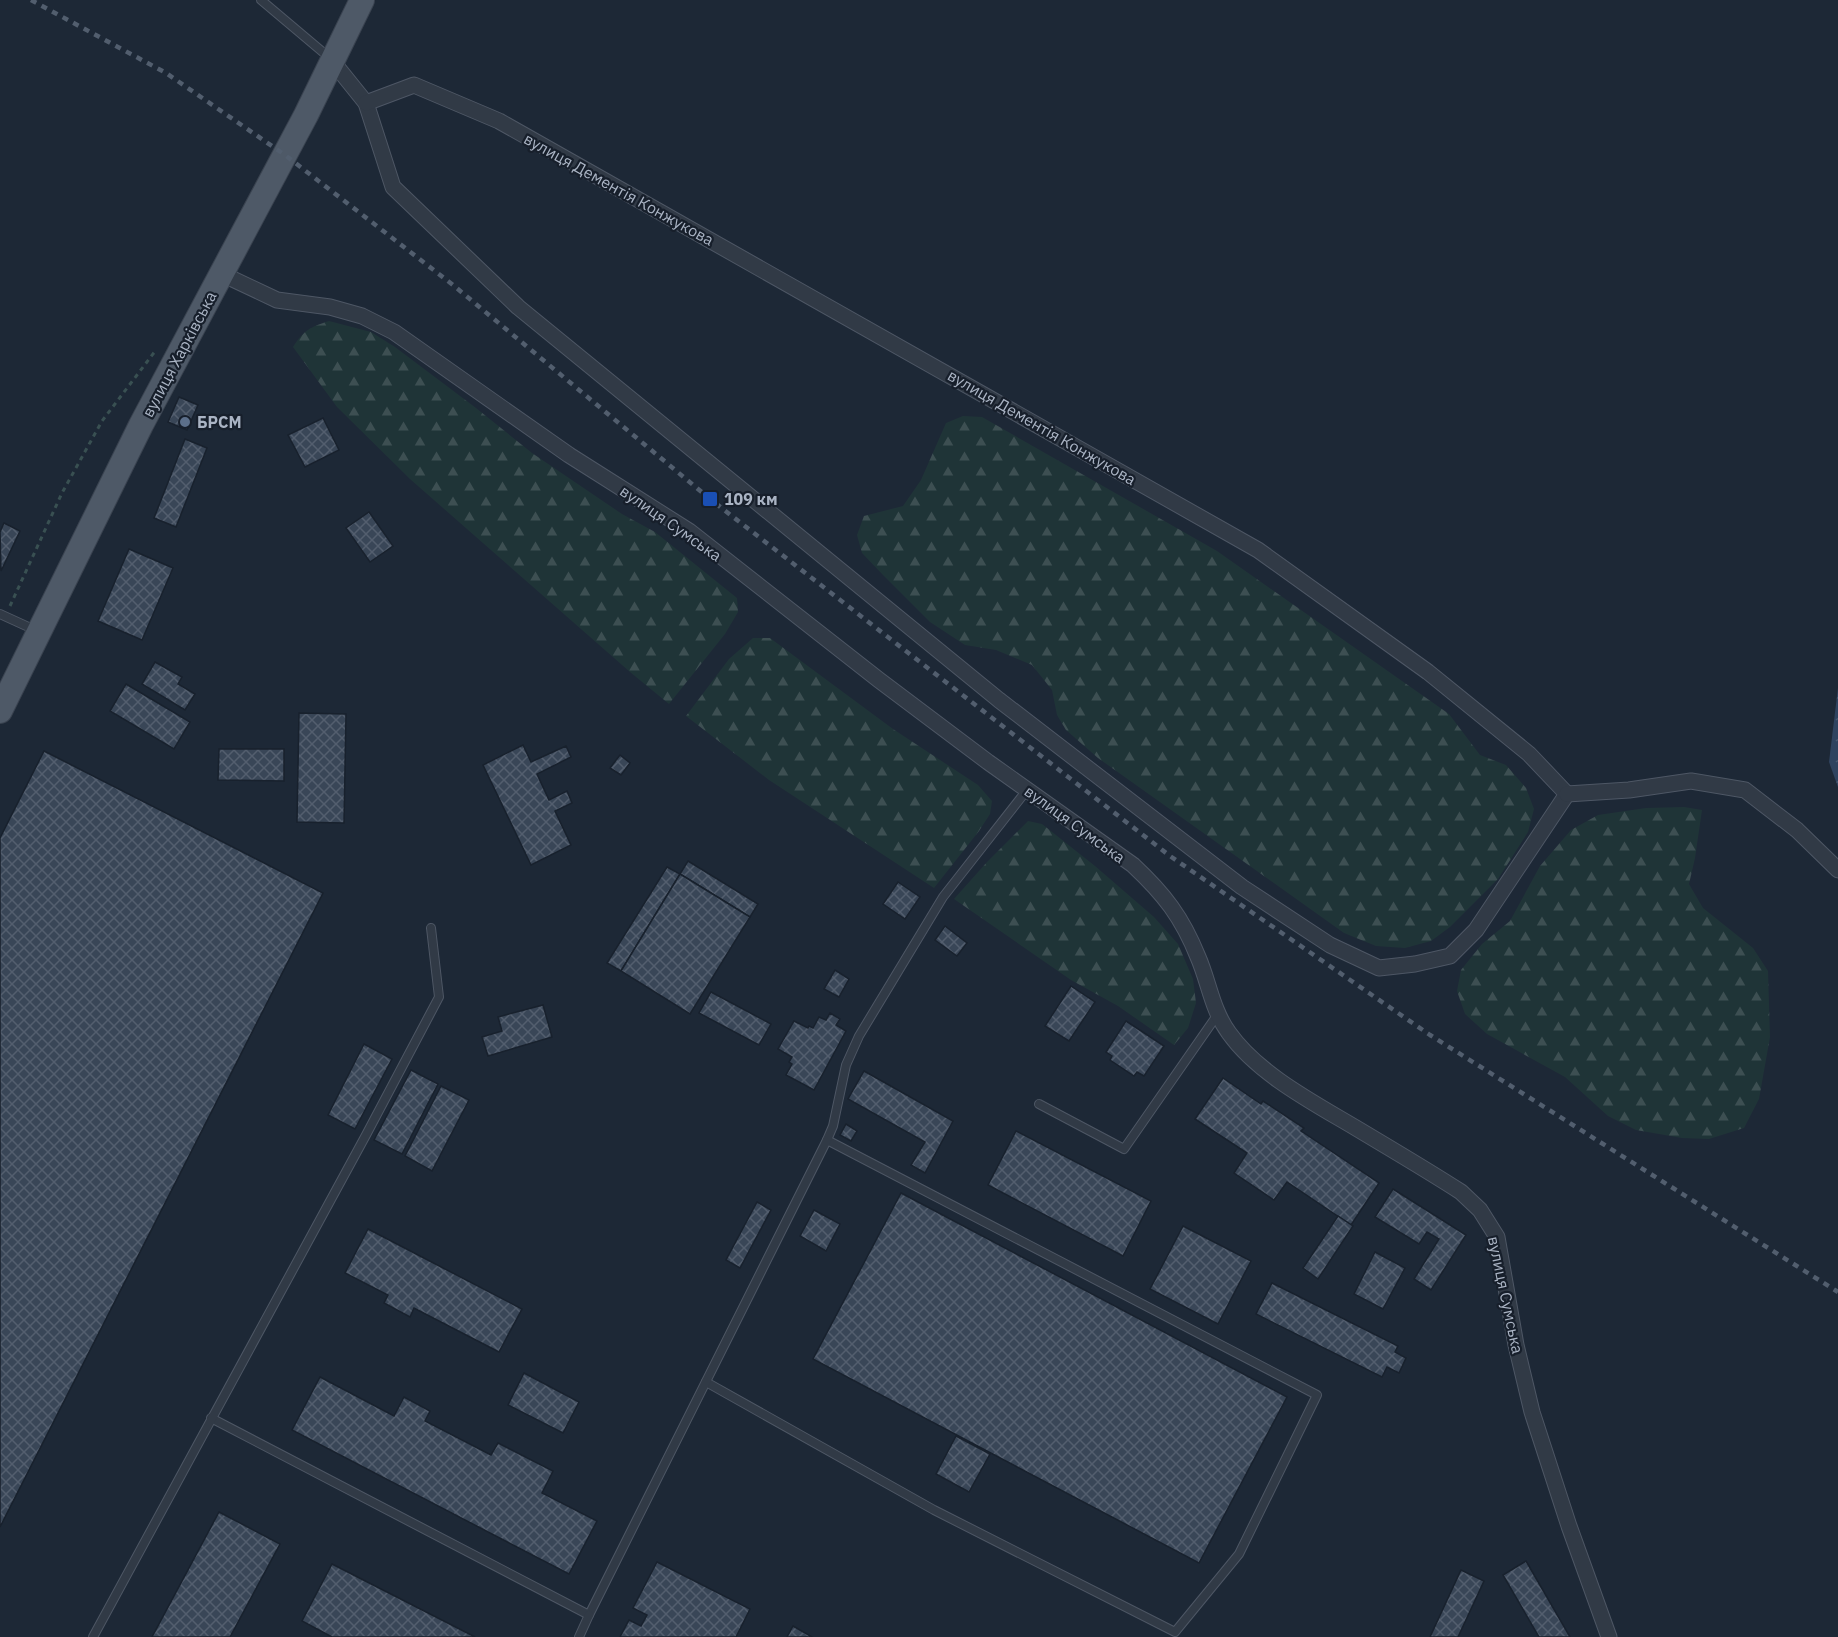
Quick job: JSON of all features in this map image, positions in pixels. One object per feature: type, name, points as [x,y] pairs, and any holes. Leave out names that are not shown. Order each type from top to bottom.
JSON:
[{"type":"main road","name":"вулиця Харківська","points":[[0,711],[141,425],[333,62],[362,0]]},
{"type":"street","points":[[333,62],[366,103],[393,187],[518,307],[999,700],[1242,887],[1330,945],[1379,968],[1415,964],[1450,956],[1476,930],[1567,794],[1629,790],[1691,781],[1745,790],[1797,830],[1838,870]]},
{"type":"street","name":"вулиця Дементія Конжукова","points":[[366,103],[414,85],[499,121],[1258,550],[1428,672],[1529,754],[1567,794]]},
{"type":"street","name":"вулиця Сумська","points":[[222,274],[277,300],[330,307],[362,316],[394,332],[570,455],[689,531],[879,680],[1132,865],[1151,882],[1173,907],[1198,957],[1218,1014],[1228,1032],[1241,1048],[1283,1083],[1461,1192],[1480,1210],[1497,1237],[1516,1345],[1532,1412],[1569,1526],[1609,1637]]},
{"type":"lane","points":[[261,0],[333,62]]},
{"type":"lane","points":[[2,615],[39,632]]},
{"type":"lane","points":[[579,1637],[827,1140],[833,1126],[846,1065],[859,1036],[943,897],[1027,790]]},
{"type":"lane","points":[[93,1637],[439,997],[431,928]]},
{"type":"lane","points":[[1040,1104],[1124,1149],[1218,1014]]},
{"type":"lane","points":[[706,1382],[934,1510],[1175,1632],[1239,1554],[1317,1395],[827,1140]]},
{"type":"lane","points":[[211,1418],[589,1615]]},
{"type":"path","points":[[2,615],[63,492],[102,421],[118,397],[159,347]]},
{"type":"green space","points":[[329,321],[371,332],[395,347],[532,453],[622,514],[655,532],[737,598],[738,612],[725,634],[669,704],[410,479],[337,407],[293,347],[308,330]]},
{"type":"green space","points":[[963,416],[982,417],[1217,551],[1449,714],[1480,755],[1506,765],[1526,788],[1534,809],[1528,832],[1498,879],[1450,927],[1431,941],[1405,948],[1376,946],[1344,933],[1098,758],[1066,730],[1057,715],[1052,690],[1032,665],[996,650],[965,645],[930,622],[862,553],[857,535],[864,516],[903,506],[921,480],[946,423]]},
{"type":"green space","points":[[753,638],[770,638],[893,729],[978,785],[992,801],[990,814],[979,831],[934,888],[769,780],[686,716],[729,659]]},
{"type":"green space","points":[[1684,807],[1702,810],[1689,884],[1703,908],[1753,948],[1768,971],[1770,1037],[1759,1099],[1744,1128],[1709,1139],[1682,1138],[1636,1130],[1608,1116],[1565,1077],[1487,1034],[1465,1014],[1457,991],[1461,970],[1482,944],[1510,921],[1540,866],[1571,830],[1598,815],[1646,808]]},
{"type":"green space","points":[[1028,821],[1042,824],[1095,866],[1154,917],[1178,944],[1193,979],[1196,1003],[1188,1028],[1174,1045],[1118,1006],[1071,980],[954,899]]},
{"type":"water","points":[[1838,688],[1838,787],[1829,762]]},
{"type":"building","points":[[179,397],[198,405],[187,430],[168,422]]},
{"type":"building","points":[[323,418],[339,450],[305,467],[288,435]]},
{"type":"building","points":[[185,439],[207,448],[176,527],[154,518]]},
{"type":"building","points":[[369,512],[393,546],[370,562],[346,528]]},
{"type":"building","points":[[4,523],[20,531],[1,571],[0,532]]},
{"type":"building","points":[[129,549],[173,568],[142,640],[98,621]]},
{"type":"building","points":[[155,662],[182,677],[178,684],[195,694],[185,710],[142,684]]},
{"type":"building","points":[[126,684],[190,722],[174,749],[110,711]]},
{"type":"building","points":[[299,713],[346,714],[344,823],[297,822]]},
{"type":"building","points":[[523,745],[531,762],[566,746],[571,757],[537,774],[549,800],[567,791],[572,803],[555,811],[571,845],[531,865],[483,765]]},
{"type":"building","points":[[219,749],[284,749],[284,781],[218,780]]},
{"type":"building","points":[[44,751],[323,893],[0,1527],[0,838]]},
{"type":"building","points":[[620,755],[630,763],[621,775],[610,768]]},
{"type":"building","points":[[688,861],[758,904],[750,917],[680,874]]},
{"type":"building","points":[[667,867],[680,874],[621,971],[607,963]]},
{"type":"building","points":[[680,874],[750,917],[690,1014],[621,971]]},
{"type":"building","points":[[898,882],[920,897],[905,919],[883,904]]},
{"type":"building","points":[[945,926],[967,943],[957,956],[935,940]]},
{"type":"building","points":[[835,970],[849,979],[839,997],[824,989]]},
{"type":"building","points":[[1071,986],[1095,1002],[1069,1041],[1045,1026]]},
{"type":"building","points":[[711,992],[771,1024],[759,1045],[699,1013]]},
{"type":"building","points":[[543,1005],[552,1037],[488,1056],[482,1037],[502,1031],[498,1017]]},
{"type":"building","points":[[830,1013],[840,1019],[836,1025],[846,1031],[814,1090],[786,1075],[792,1064],[789,1062],[792,1057],[778,1049],[794,1021],[813,1028],[819,1017],[826,1020]]},
{"type":"building","points":[[1126,1021],[1164,1046],[1144,1076],[1137,1072],[1134,1076],[1110,1060],[1112,1056],[1106,1052]]},
{"type":"building","points":[[364,1044],[392,1059],[355,1129],[328,1115]]},
{"type":"building","points":[[411,1070],[438,1084],[402,1154],[374,1140]]},
{"type":"building","points":[[864,1071],[953,1121],[925,1173],[911,1165],[925,1142],[848,1099]]},
{"type":"building","points":[[1223,1078],[1261,1104],[1263,1101],[1304,1128],[1301,1131],[1379,1183],[1351,1225],[1287,1182],[1274,1200],[1234,1173],[1247,1153],[1195,1119]]},
{"type":"building","points":[[441,1086],[469,1100],[432,1171],[405,1156]]},
{"type":"building","points":[[846,1124],[857,1131],[851,1141],[840,1135]]},
{"type":"building","points":[[1016,1131],[1151,1201],[1123,1256],[988,1185]]},
{"type":"building","points":[[1393,1189],[1466,1235],[1431,1290],[1414,1279],[1439,1239],[1427,1232],[1419,1244],[1375,1217]]},
{"type":"building","points":[[901,1193],[1287,1397],[1199,1563],[813,1359]]},
{"type":"building","points":[[757,1202],[771,1210],[740,1268],[726,1260]]},
{"type":"building","points":[[814,1210],[840,1224],[826,1251],[800,1236]]},
{"type":"building","points":[[1338,1216],[1353,1226],[1318,1279],[1303,1268]]},
{"type":"building","points":[[1183,1226],[1251,1261],[1218,1324],[1150,1289]]},
{"type":"building","points":[[368,1229],[522,1309],[499,1352],[414,1308],[410,1317],[384,1303],[388,1295],[345,1273]]},
{"type":"building","points":[[1375,1252],[1405,1268],[1383,1309],[1354,1294]]},
{"type":"building","points":[[1272,1283],[1398,1346],[1395,1352],[1406,1358],[1399,1373],[1387,1367],[1382,1377],[1256,1314]]},
{"type":"building","points":[[524,1373],[579,1402],[563,1433],[508,1405]]},
{"type":"building","points":[[320,1377],[394,1416],[404,1397],[430,1411],[425,1421],[491,1455],[498,1443],[553,1471],[542,1493],[597,1521],[569,1574],[292,1430]]},
{"type":"building","points":[[956,1436],[990,1454],[969,1492],[936,1474]]},
{"type":"building","points":[[219,1512],[280,1544],[230,1637],[152,1637]]},
{"type":"building","points":[[1526,1561],[1570,1637],[1539,1637],[1503,1575]]},
{"type":"building","points":[[657,1562],[750,1609],[736,1637],[620,1637],[629,1620],[641,1626],[647,1615],[633,1608]]},
{"type":"building","points":[[332,1564],[475,1637],[332,1637],[302,1621]]},
{"type":"building","points":[[1461,1570],[1484,1581],[1458,1637],[1430,1637]]},
{"type":"building","points":[[793,1626],[812,1637],[787,1637]]},
{"type":"railway","points":[[31,0],[166,73],[285,155],[453,285],[710,499],[1170,856],[1430,1035],[1838,1292]]},
{"type":"place","name":"БРСМ","points":[[185,422]]},
{"type":"place","name":"109 км","points":[[710,499]]}]
